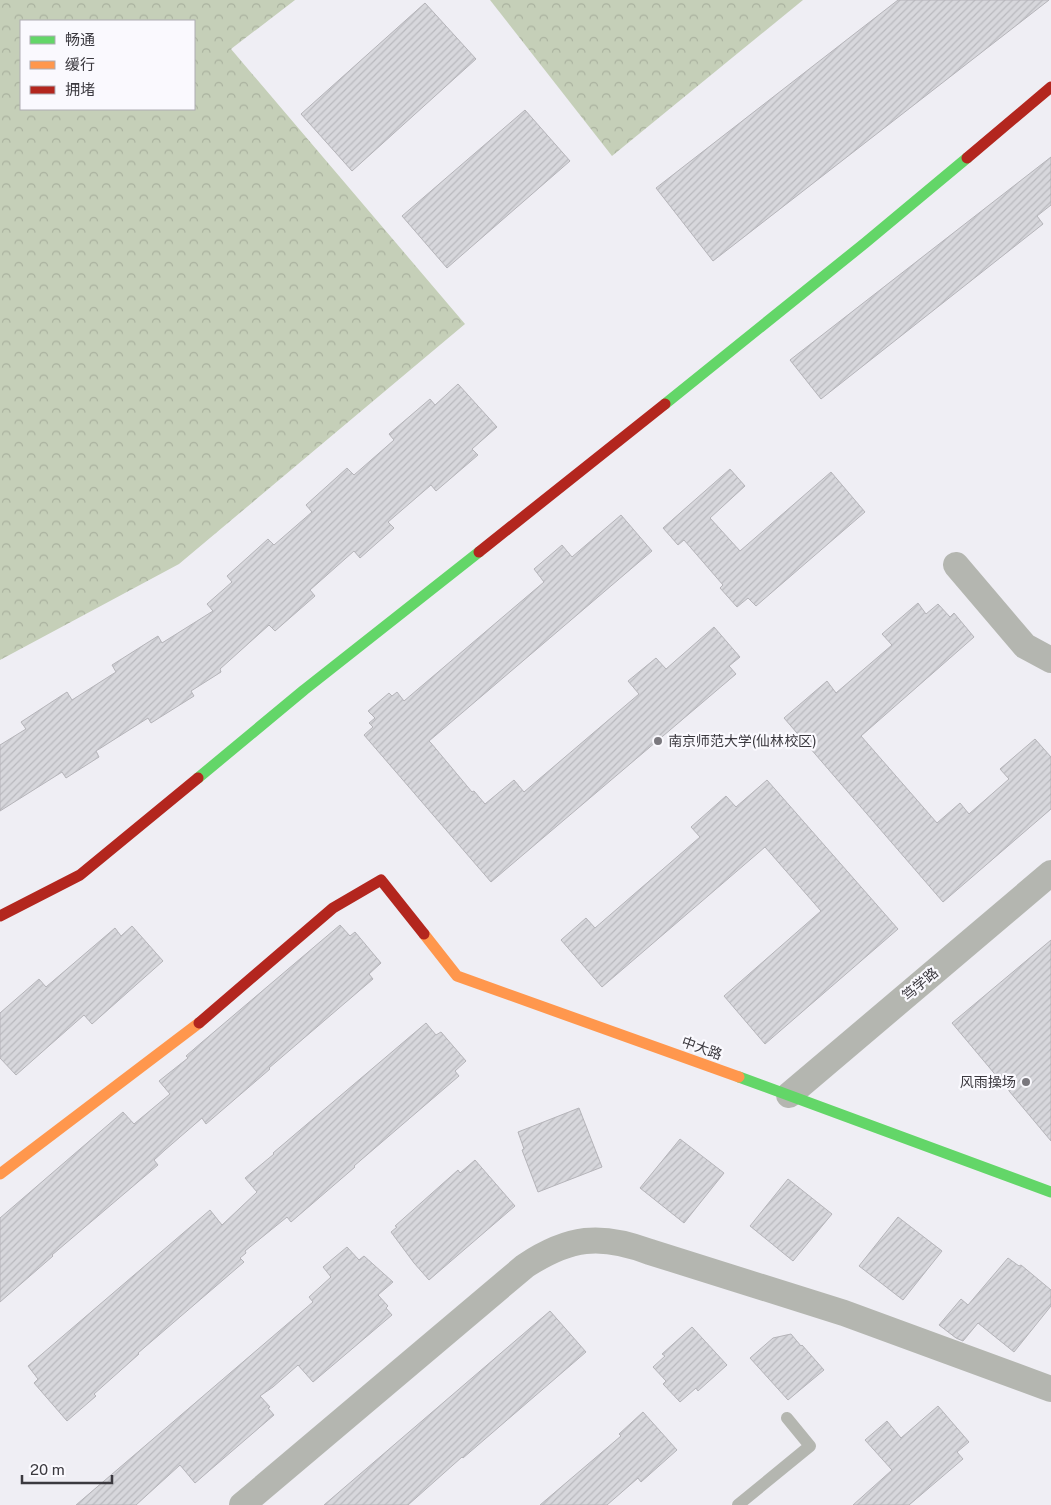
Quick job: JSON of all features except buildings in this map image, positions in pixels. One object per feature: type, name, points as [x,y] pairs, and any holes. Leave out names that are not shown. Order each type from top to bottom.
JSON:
[{"type":"street","points":[[0,916],[80,875],[304,690],[624,437],[865,243],[1051,87]]},
{"type":"street","points":[[956,565],[1025,646],[1051,660]]},
{"type":"street","name":"笃学路","points":[[789,1094],[1051,873]]},
{"type":"street","name":"中大路","points":[[0,1174],[202,1021],[333,908],[380,880],[457,976],[789,1094],[1051,1192]]},
{"type":"street","points":[[242,1505],[525,1266],[543,1254],[563,1245],[585,1241],[607,1240],[629,1244],[844,1313],[1051,1389]]},
{"type":"lane","points":[[738,1505],[810,1446],[786,1418]]},
{"type":"green space","points":[[0,0],[295,0],[231,49],[465,324],[179,564],[0,660]]},
{"type":"green space","points":[[490,0],[803,0],[612,156]]},
{"type":"traffic: fast","points":[[665,404],[967,158]]},
{"type":"traffic: fast","points":[[198,778],[304,690],[479,552]]},
{"type":"traffic: fast","points":[[739,1077],[1051,1192]]},
{"type":"traffic: slow","points":[[424,934],[457,976],[739,1077]]},
{"type":"traffic: slow","points":[[0,1174],[199,1023]]},
{"type":"traffic: jam","points":[[967,158],[1051,87]]},
{"type":"traffic: jam","points":[[479,552],[665,404]]},
{"type":"traffic: jam","points":[[0,916],[80,875],[198,778]]},
{"type":"traffic: jam","points":[[199,1023],[333,908],[381,880],[424,934]]},
{"type":"place","name":"南京师范大学(仙林校区)","points":[[658,741]]},
{"type":"place","name":"风雨操场","points":[[1026,1082]]}]
